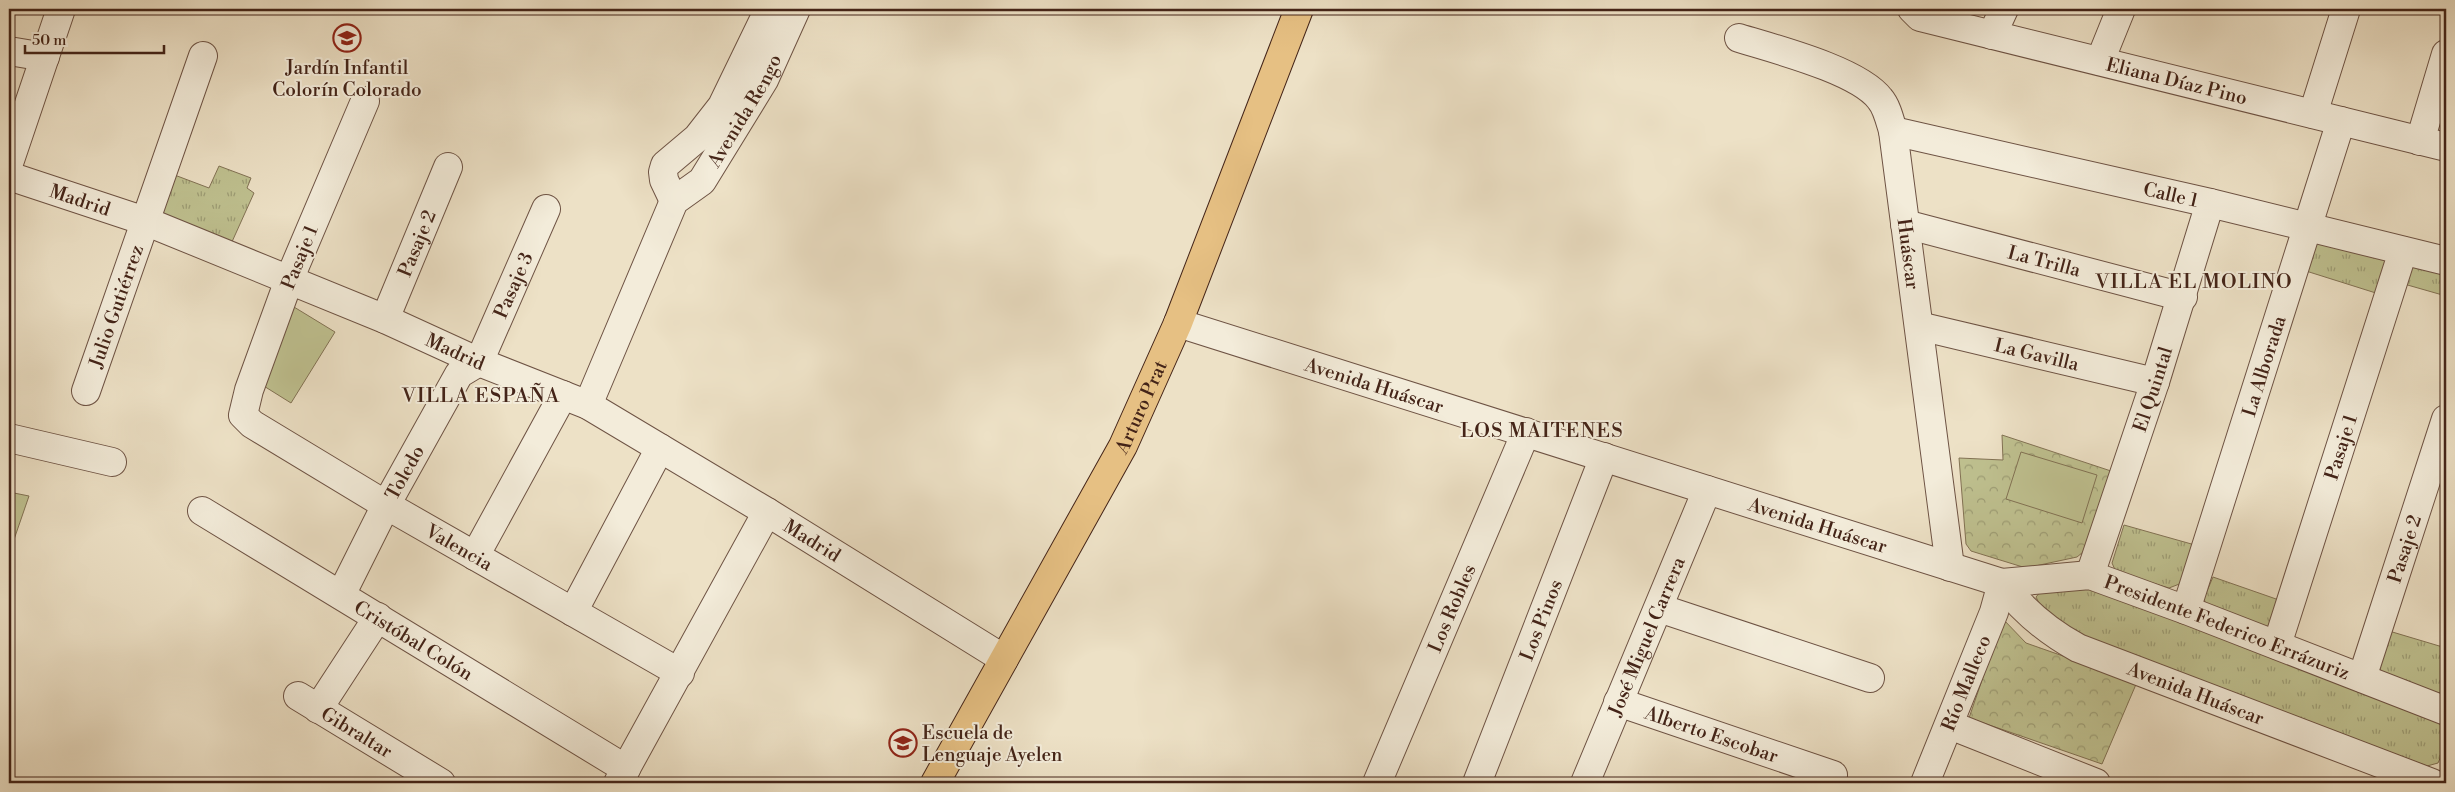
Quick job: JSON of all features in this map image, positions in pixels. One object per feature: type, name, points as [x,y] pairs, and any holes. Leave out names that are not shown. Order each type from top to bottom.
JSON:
[{"type":"main road","name":"Arturo Prat","points":[[935,783],[1122,446],[1178,323],[1299,9]]},
{"type":"street","points":[[9,163],[61,9]]},
{"type":"street","name":"Avenida Rengo","points":[[769,9],[722,106],[696,138],[665,165],[663,172],[664,180],[674,202],[702,181],[764,80],[796,9]]},
{"type":"street","name":"Eliana Díaz Pino","points":[[1912,9],[1920,17],[2446,147]]},
{"type":"street","points":[[1992,35],[2004,9]]},
{"type":"street","points":[[2100,61],[2121,9]]},
{"type":"street","points":[[2313,114],[2346,9]]},
{"type":"street","name":"Huáscar","points":[[1738,38],[1822,64],[1869,88],[1882,100],[1893,131],[1950,567]]},
{"type":"street","points":[[9,51],[45,57]]},
{"type":"street","points":[[2420,141],[2446,54]]},
{"type":"street","name":"Julio Gutiérrez","points":[[86,391],[203,56]]},
{"type":"street","name":"Pasaje 1","points":[[243,415],[249,390],[289,280],[365,101]]},
{"type":"street","name":"La Alborada","points":[[2186,610],[2341,121]]},
{"type":"street","name":"Calle 1","points":[[1893,131],[2210,203],[2446,261]]},
{"type":"street","name":"Pasaje 2","points":[[385,319],[448,167]]},
{"type":"street","name":"Madrid","points":[[9,176],[145,221],[385,319],[479,362],[588,405],[767,512],[1004,659]]},
{"type":"street","points":[[588,405],[674,202]]},
{"type":"street","name":"El Quintal","points":[[2090,574],[2183,297],[2210,203]]},
{"type":"street","name":"Pasaje 3","points":[[479,362],[546,209]]},
{"type":"street","name":"La Trilla","points":[[1905,224],[2183,297]]},
{"type":"street","name":"Pasaje 1","points":[[2277,645],[2403,250]]},
{"type":"street","name":"Avenida Huáscar","points":[[1178,323],[2002,583],[2018,604],[2041,625],[2078,648],[2432,783]]},
{"type":"street","name":"La Gavilla","points":[[1919,326],[2155,382]]},
{"type":"street","name":"Toledo","points":[[341,595],[386,505],[459,374],[479,362]]},
{"type":"street","points":[[474,556],[563,395]]},
{"type":"street","name":"Valencia","points":[[243,415],[252,424],[386,505],[680,673]]},
{"type":"street","name":"Pasaje 2","points":[[2362,678],[2446,418]]},
{"type":"street","name":"Los Robles","points":[[1377,783],[1526,432]]},
{"type":"street","points":[[9,438],[112,462]]},
{"type":"street","points":[[573,612],[660,448]]},
{"type":"street","name":"Los Pinos","points":[[1477,783],[1604,457]]},
{"type":"street","name":"José Miguel Carrera","points":[[1585,783],[1707,490]]},
{"type":"street","name":"Cristóbal Colón","points":[[202,511],[378,617],[622,776]]},
{"type":"street","points":[[622,776],[767,512]]},
{"type":"street","name":"Presidente Federico Errázuriz","points":[[2002,583],[2090,574],[2446,711]]},
{"type":"street","name":"Río Malleco","points":[[1926,783],[1994,612],[2002,583]]},
{"type":"street","points":[[1659,608],[1870,678]]},
{"type":"street","name":"Gibraltar","points":[[378,617],[308,702],[441,783]]},
{"type":"street","name":"Alberto Escobar","points":[[1618,702],[1833,775]]},
{"type":"street","points":[[1950,725],[2096,783]]},
{"type":"green space","points":[[219,166],[251,178],[247,188],[254,193],[231,244],[151,210],[164,171],[209,188]]},
{"type":"green space","points":[[2322,242],[2389,256],[2379,294],[2306,271],[2316,244]]},
{"type":"green space","points":[[2411,264],[2446,269],[2446,296],[2404,284]]},
{"type":"green space","points":[[294,307],[335,332],[291,403],[251,378]]},
{"type":"green space","points":[[2002,435],[2111,471],[2088,548],[2077,557],[2026,568],[1971,551],[1966,544],[1959,458],[2003,460]]},
{"type":"green space","points":[[2021,452],[2097,475],[2082,523],[2006,499]]},
{"type":"green space","points":[[9,492],[29,496],[9,554]]},
{"type":"green space","points":[[2124,525],[2195,545],[2182,583],[2169,588],[2116,572],[2112,563]]},
{"type":"green space","points":[[2213,577],[2279,600],[2270,630],[2206,606],[2204,598]]},
{"type":"green space","points":[[2079,588],[2100,591],[2443,722],[2446,738],[2438,763],[2427,766],[2092,641],[2052,618],[2040,605],[2036,597],[2042,590]]},
{"type":"green space","points":[[2003,619],[2026,643],[2137,682],[2102,764],[1969,718]]},
{"type":"green space","points":[[2389,631],[2446,648],[2446,697],[2385,676],[2379,668]]},
{"type":"place","name":"Jardín Infantil Colorín Colorado","points":[[347,38]]},
{"type":"place","name":"Escuela de Lenguaje Ayelen","points":[[903,743]]},
{"type":"district","name":"VILLA EL MOLINO","points":[[2194,281]]},
{"type":"district","name":"VILLA ESPAÑA","points":[[481,395]]},
{"type":"district","name":"LOS MAITENES","points":[[1542,430]]}]
